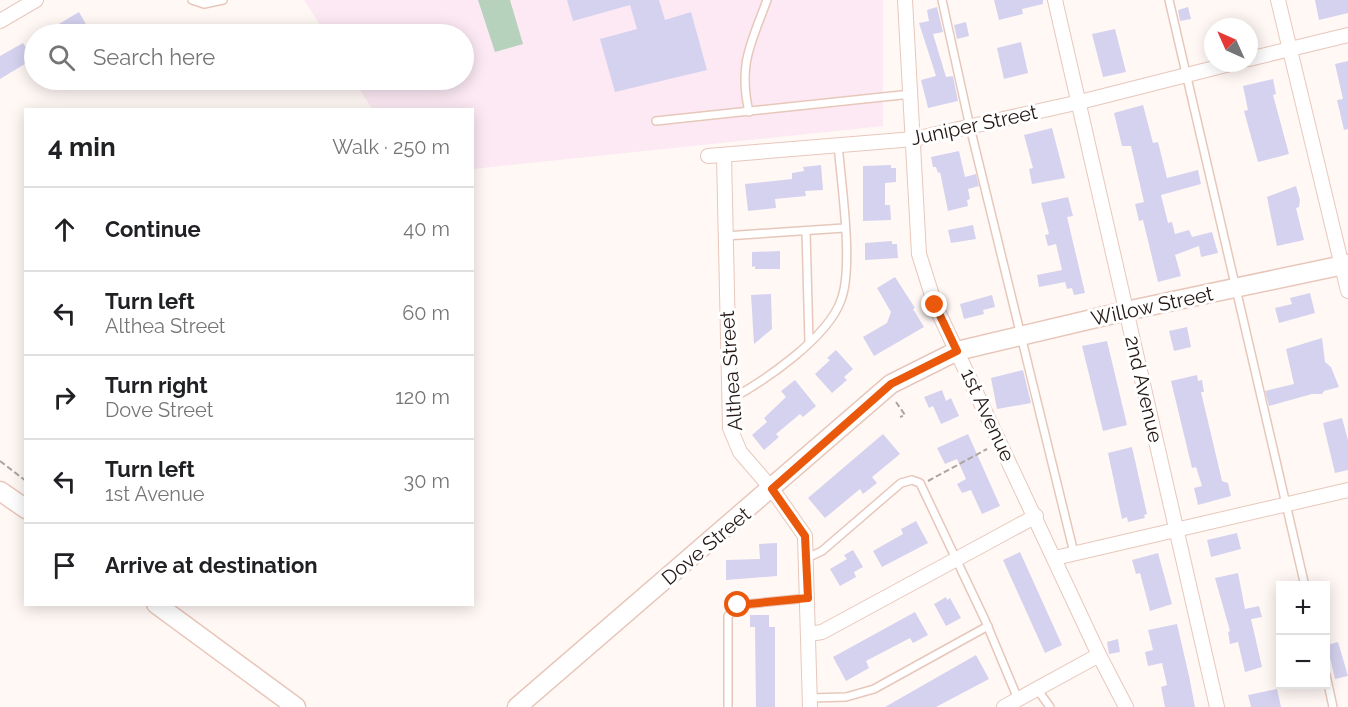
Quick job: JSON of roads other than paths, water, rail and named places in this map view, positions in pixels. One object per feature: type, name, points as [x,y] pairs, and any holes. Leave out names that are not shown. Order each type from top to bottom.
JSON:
[{"type":"street","points":[[0,21],[36,0]]},
{"type":"street","name":"1st Avenue","points":[[904,0],[919,254],[935,305],[1036,516],[1099,655],[1126,707]]},
{"type":"street","name":"2nd Avenue","points":[[1055,0],[1217,707]]},
{"type":"street","points":[[1278,0],[1345,264],[1348,291]]},
{"type":"street","points":[[1258,57],[1348,35]]},
{"type":"street","name":"Juniper Street","points":[[708,156],[914,139],[1080,102],[1204,71]]},
{"type":"street","name":"Althea Street","points":[[724,154],[730,428],[740,452],[772,489],[805,536],[810,703]]},
{"type":"street","name":"Willow Street","points":[[957,351],[1126,311],[1345,264]]},
{"type":"street","name":"Dove Street","points":[[517,707],[888,387],[957,351]]},
{"type":"street","points":[[1055,558],[1348,490]]},
{"type":"street","points":[[0,491],[24,508]]},
{"type":"street","points":[[809,634],[822,632],[1036,516]]},
{"type":"street","points":[[159,606],[296,707]]},
{"type":"street","points":[[1004,707],[1099,655]]},
{"type":"lane","points":[[192,0],[204,4],[223,0]]},
{"type":"lane","points":[[749,112],[743,88],[745,59],[767,0]]},
{"type":"lane","points":[[942,0],[970,127],[1074,553]]},
{"type":"lane","points":[[1169,0],[1304,581]]},
{"type":"lane","points":[[656,121],[911,94]]},
{"type":"lane","points":[[729,400],[750,388],[808,342],[828,323],[841,301],[846,275],[838,144]]},
{"type":"lane","points":[[725,236],[844,228]]},
{"type":"lane","points":[[806,231],[808,342]]},
{"type":"lane","points":[[807,558],[822,551],[901,483],[912,480],[921,485],[988,626],[1018,699]]},
{"type":"lane","points":[[728,707],[728,616],[733,609],[738,605],[808,598]]},
{"type":"lane","points":[[810,703],[846,697],[874,689],[988,626]]},
{"type":"lane","points":[[1037,689],[1050,707]]},
{"type":"lane","points":[[1329,689],[1333,707]]}]
